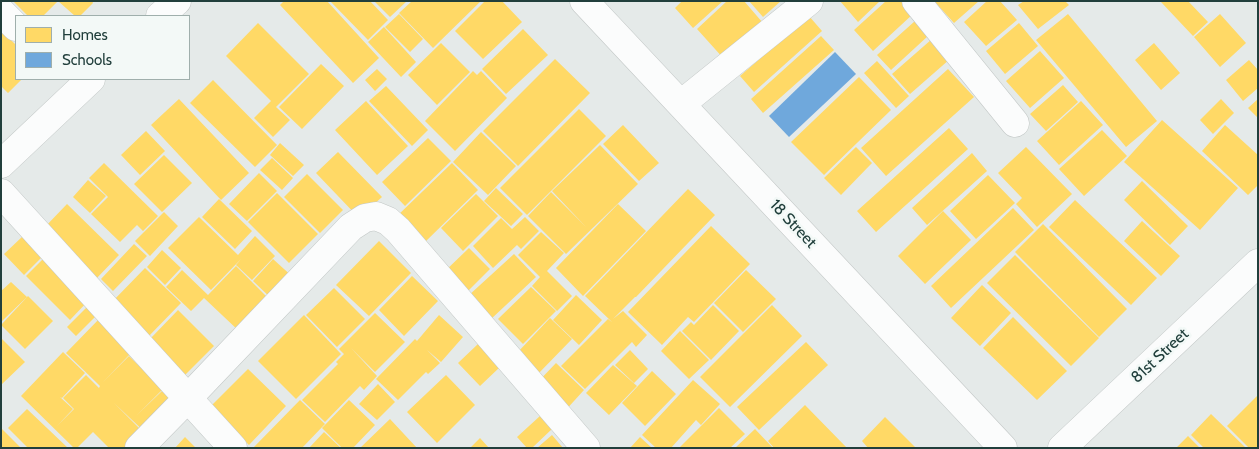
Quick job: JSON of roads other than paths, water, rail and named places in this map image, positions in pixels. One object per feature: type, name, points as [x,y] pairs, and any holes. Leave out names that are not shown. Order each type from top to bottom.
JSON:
[{"type":"street","points":[[161,15],[176,1]]},
{"type":"street","name":"18 Street","points":[[584,1],[1003,448]]},
{"type":"street","points":[[681,104],[809,1]]},
{"type":"street","points":[[916,1],[1015,123]]},
{"type":"street","points":[[1,12],[15,26]]},
{"type":"street","points":[[1,164],[78,83]]},
{"type":"street","points":[[1,193],[234,448]]},
{"type":"street","points":[[139,448],[351,227],[365,218],[376,216],[388,221],[398,230],[586,448]]},
{"type":"street","name":"81st Street","points":[[1062,448],[1258,263]]}]
